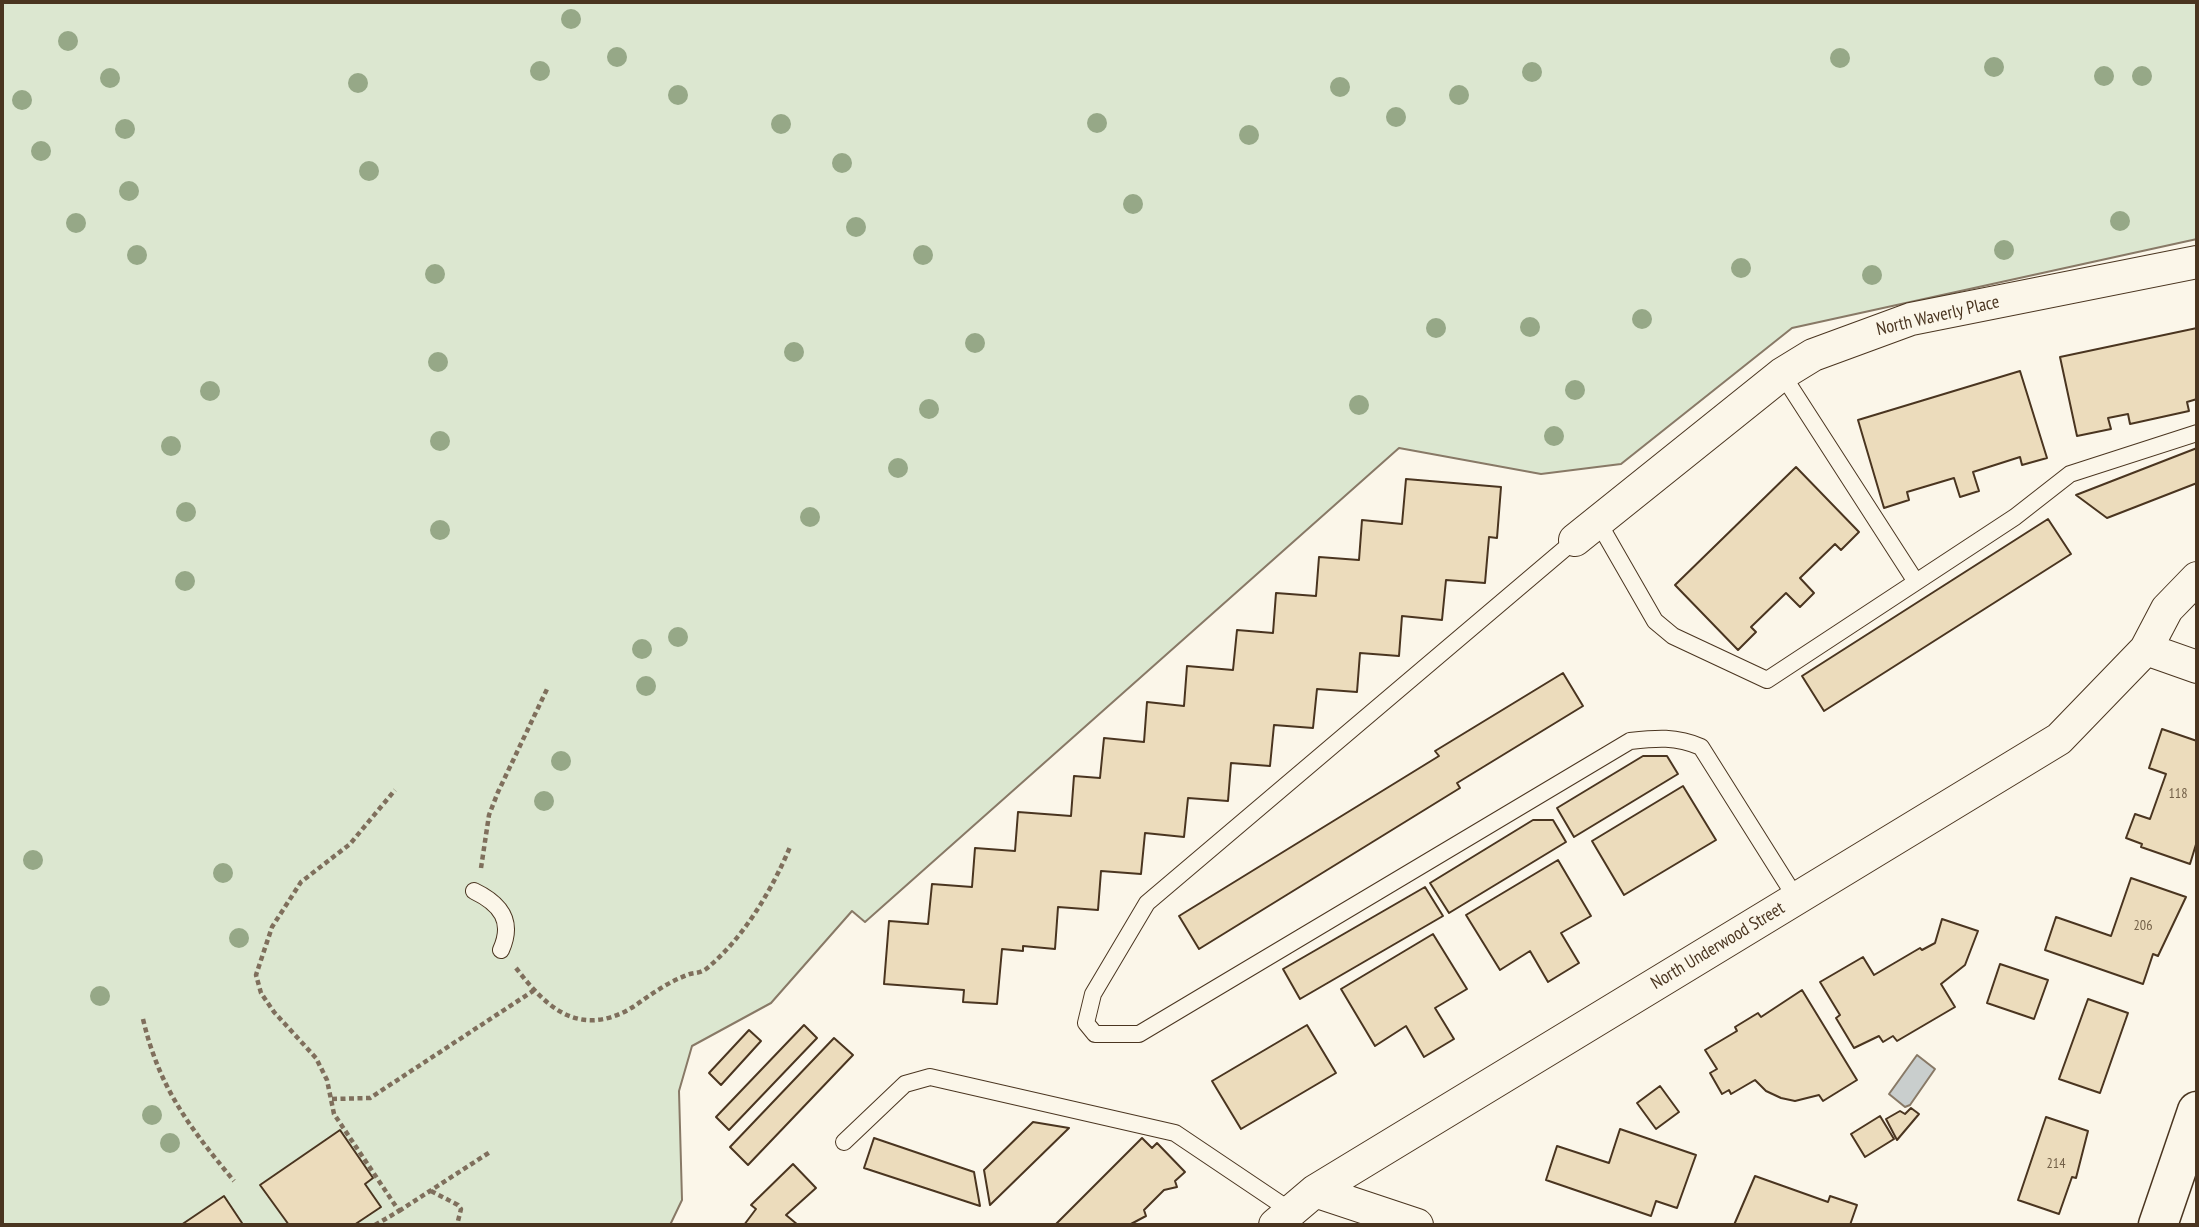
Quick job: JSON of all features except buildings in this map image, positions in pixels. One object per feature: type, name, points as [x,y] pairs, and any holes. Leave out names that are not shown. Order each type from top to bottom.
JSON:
[{"type":"street","name":"North Waverly Place","points":[[1586,530],[1782,374],[1825,350],[1911,319],[2197,261]]},
{"type":"street","name":"North Underwood Street","points":[[1294,1209],[1796,898],[2059,739],[2146,649],[2167,608],[2197,578]]},
{"type":"street","points":[[2146,649],[2197,667]]},
{"type":"street","points":[[2158,1225],[2197,1111]]},
{"type":"street","points":[[1294,1209],[1417,1225]]},
{"type":"lane","points":[[1782,374],[1916,582]]},
{"type":"lane","points":[[1796,898],[1701,747],[1686,740],[1663,737],[1630,741],[1139,1034],[1095,1034],[1086,1023],[1093,994],[1147,903],[1586,530],[1655,621],[1673,636],[1767,680],[2015,517],[2070,474],[2197,433]]},
{"type":"lane","points":[[474,891],[495,902],[506,918],[508,929],[501,950]]},
{"type":"lane","points":[[844,1142],[905,1084],[930,1077],[1175,1133],[1294,1209]]},
{"type":"path","points":[[474,891],[489,815],[510,763],[548,687]]},
{"type":"path","points":[[396,790],[350,844],[301,882],[272,928],[256,975],[261,993],[274,1012],[316,1058],[332,1099],[334,1114],[399,1211]]},
{"type":"path","points":[[501,950],[549,1007],[570,1017],[609,1017],[691,973],[698,974],[726,949],[768,893],[790,847]]},
{"type":"path","points":[[332,1099],[370,1098],[533,991]]},
{"type":"path","points":[[143,1019],[159,1071],[187,1125],[234,1181]]},
{"type":"path","points":[[375,1225],[490,1152]]},
{"type":"path","points":[[430,1191],[458,1205],[461,1209],[457,1225]]},
{"type":"green space","points":[[2,2],[2197,2],[2197,239],[1792,328],[1621,464],[1541,474],[1399,448],[865,922],[852,911],[771,1003],[692,1046],[679,1091],[682,1200],[670,1225],[2,1225]]},
{"type":"shaded area","points":[[1917,1055],[1935,1069],[1910,1105],[1905,1107],[1889,1094]]}]
